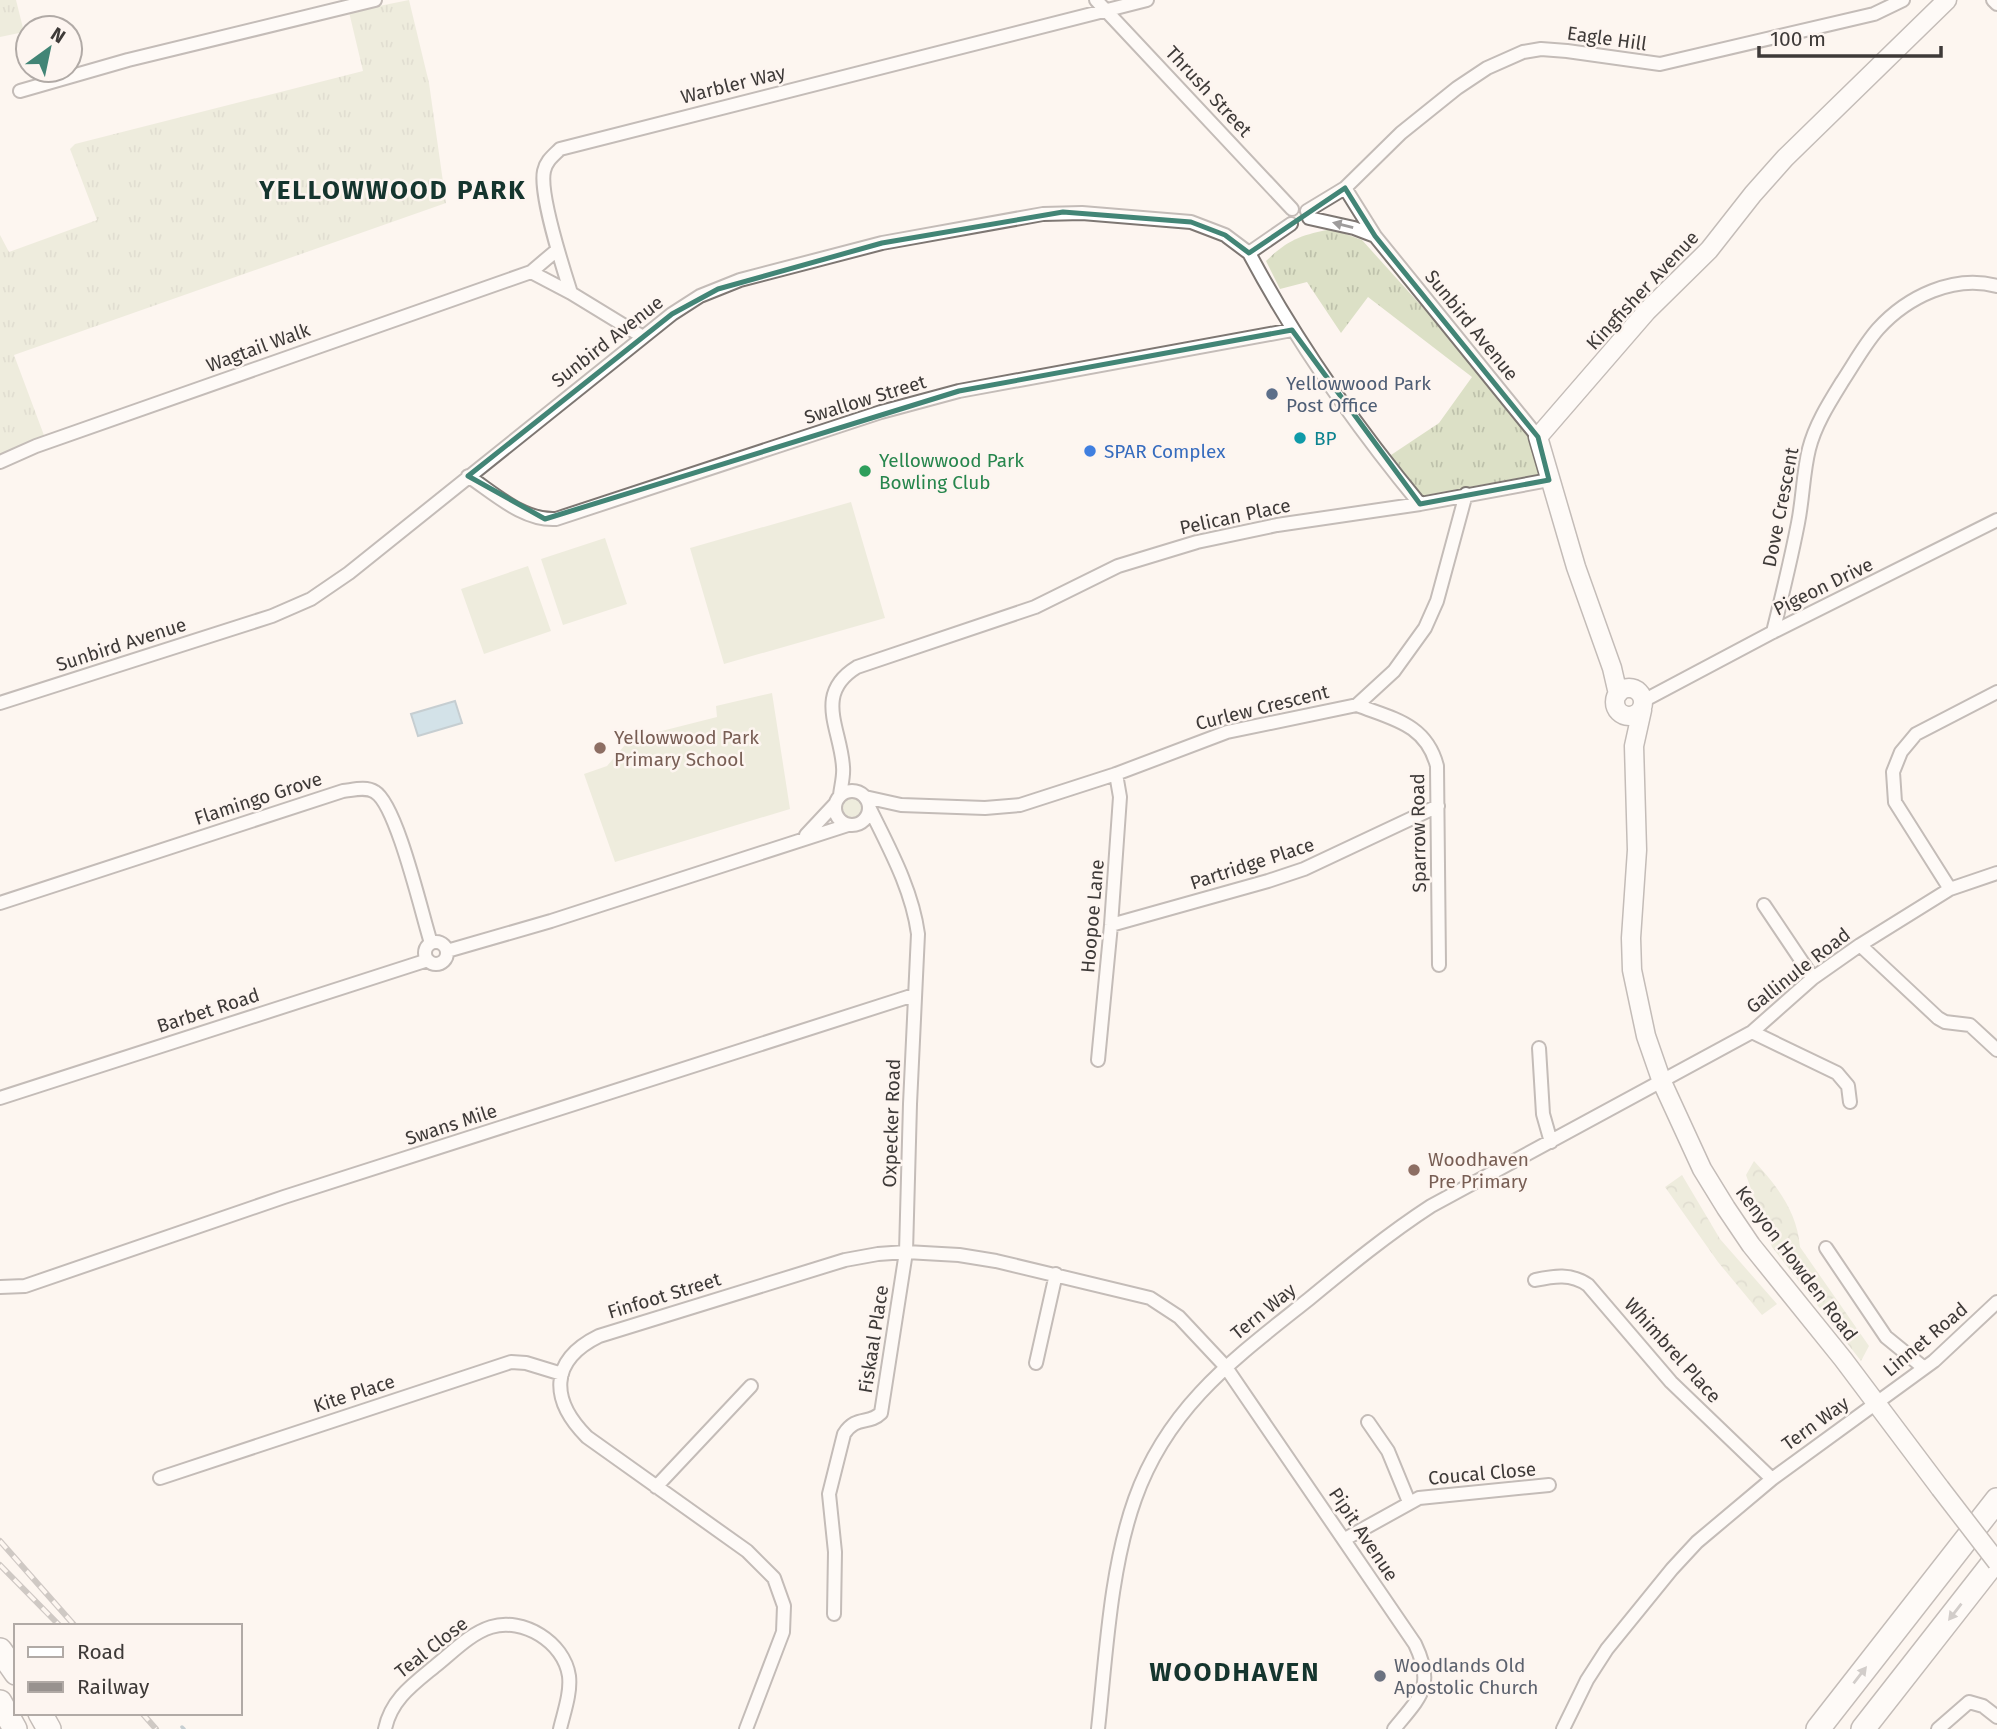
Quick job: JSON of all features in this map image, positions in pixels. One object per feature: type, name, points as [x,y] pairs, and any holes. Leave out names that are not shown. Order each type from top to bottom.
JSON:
[{"type":"highway","points":[[1818,1729],[1997,1500]]},
{"type":"highway","points":[[1863,1729],[1997,1560]]},
{"type":"highway","points":[[0,1650],[14,1670]]},
{"type":"highway","points":[[0,1702],[15,1729]]},
{"type":"street","points":[[20,90],[128,60],[375,0]]},
{"type":"street","name":"Warbler Way","points":[[571,293],[557,250],[543,182],[547,163],[560,149],[1101,5],[1147,0]]},
{"type":"street","name":"Eagle Hill","points":[[1345,188],[1401,133],[1457,88],[1487,68],[1523,52],[1541,49],[1567,51],[1660,64],[1874,14],[1903,0]]},
{"type":"street","points":[[1993,0],[1997,4]]},
{"type":"street","name":"Kingfisher Avenue","points":[[1538,437],[1647,312],[1709,250],[1785,158],[1939,3]]},
{"type":"street","name":"Thrush Street","points":[[1101,5],[1292,209]]},
{"type":"street","points":[[1291,223],[1302,227],[1308,214],[1345,188]]},
{"type":"street","name":"Sunbird Avenue","points":[[1345,188],[1375,236],[1538,437]]},
{"type":"street","points":[[1291,223],[1289,216],[1292,209],[1300,207],[1308,214],[1375,236]]},
{"type":"street","name":"Sunbird Avenue","points":[[0,703],[289,610],[311,599],[349,573],[687,304],[740,280],[882,243],[1043,214],[1083,213],[1191,222],[1225,235],[1249,253]]},
{"type":"street","points":[[1291,223],[1249,253],[1292,331],[1369,441],[1420,503]]},
{"type":"street","name":"Wagtail Walk","points":[[0,462],[36,446],[531,272],[557,250]]},
{"type":"street","points":[[531,272],[643,337]]},
{"type":"street","name":"Dove Crescent","points":[[1773,632],[1798,520],[1809,448],[1829,404],[1867,344],[1891,317],[1917,299],[1941,288],[1962,282],[1997,286]]},
{"type":"street","name":"Swallow Street","points":[[468,476],[527,514],[556,519],[881,412],[959,391],[1292,331]]},
{"type":"street","points":[[1538,437],[1576,567],[1612,668],[1635,697]]},
{"type":"street","name":"Pelican Place","points":[[843,768],[832,705],[834,693],[846,674],[876,659],[1035,607],[1118,566],[1197,542],[1277,525],[1549,480]]},
{"type":"street","name":"Curlew Crescent","points":[[866,808],[901,805],[985,808],[1020,805],[1116,774],[1227,732],[1357,705],[1394,671],[1425,628],[1437,601],[1466,494]]},
{"type":"street","name":"Pigeon Drive","points":[[1635,697],[1666,688],[1997,520]]},
{"type":"street","points":[[1950,889],[1895,802],[1893,772],[1901,752],[1916,734],[1997,692]]},
{"type":"street","name":"Kenyon Howden Road","points":[[1634,746],[1623,715],[1632,716],[1635,697]]},
{"type":"street","name":"Kenyon Howden Road","points":[[1635,697],[1637,850],[1631,938],[1632,970],[1646,1036],[1662,1082],[1702,1169],[1751,1245],[1997,1560]]},
{"type":"street","name":"Sparrow Road","points":[[1357,705],[1404,723],[1420,734],[1428,742],[1437,766],[1439,964]]},
{"type":"street","points":[[843,768],[836,814],[848,825]]},
{"type":"street","points":[[843,768],[866,808]]},
{"type":"street","name":"Hoopoe Lane","points":[[1098,1060],[1120,797],[1116,774]]},
{"type":"street","name":"Flamingo Grove","points":[[0,903],[343,791],[369,789],[379,795],[394,820],[430,943]]},
{"type":"street","points":[[803,837],[838,799],[850,791],[866,808]]},
{"type":"street","name":"Curlew Crescent","points":[[866,808],[901,805]]},
{"type":"street","name":"Partridge Place","points":[[1111,925],[1304,869],[1438,806]]},
{"type":"street","points":[[447,951],[442,943],[430,943],[425,953],[428,960],[434,964],[442,962],[447,951],[551,921],[803,837],[848,825],[866,808]]},
{"type":"street","name":"Oxpecker Road","points":[[866,808],[885,839],[906,886],[918,934],[906,1252]]},
{"type":"street","name":"Gallinule Road","points":[[1662,1082],[1752,1032],[1813,978],[1860,945],[1950,889],[1997,873]]},
{"type":"street","points":[[1764,905],[1813,978]]},
{"type":"street","points":[[1860,945],[1938,1018],[1945,1022],[1970,1025],[1997,1050]]},
{"type":"street","name":"Barbet Road","points":[[0,1098],[428,960]]},
{"type":"street","name":"Swans Mile","points":[[0,1287],[26,1286],[284,1197],[914,995]]},
{"type":"street","points":[[1752,1032],[1837,1073],[1848,1086],[1850,1102]]},
{"type":"street","points":[[1539,1048],[1543,1114],[1551,1142]]},
{"type":"street","name":"Tern Way","points":[[1098,1729],[1121,1550],[1134,1500],[1144,1475],[1193,1398],[1225,1366],[1396,1228],[1431,1206],[1662,1082]]},
{"type":"street","points":[[1826,1248],[1886,1337],[1924,1368]]},
{"type":"street","name":"Finfoot Street","points":[[562,1374],[572,1356],[587,1342],[599,1336],[845,1260],[906,1252],[959,1255],[1056,1274],[1150,1298],[1178,1317],[1225,1366]]},
{"type":"street","name":"Fiskaal Place","points":[[834,1614],[835,1552],[828,1494],[848,1427],[859,1420],[875,1418],[881,1413],[906,1252]]},
{"type":"street","points":[[1036,1363],[1056,1274]]},
{"type":"street","name":"Whimbrel Place","points":[[1535,1280],[1558,1275],[1572,1277],[1588,1285],[1671,1382],[1772,1479]]},
{"type":"street","name":"Linnet Road","points":[[1877,1404],[1924,1368],[1997,1303]]},
{"type":"street","name":"Kite Place","points":[[160,1478],[511,1362],[526,1363],[562,1374]]},
{"type":"street","name":"Pipit Avenue","points":[[1225,1366],[1415,1644],[1424,1664],[1426,1678],[1420,1695],[1394,1729]]},
{"type":"street","points":[[562,1374],[560,1389],[570,1418],[587,1437],[747,1551],[774,1578],[784,1606],[783,1632],[746,1729]]},
{"type":"street","points":[[656,1487],[751,1386]]},
{"type":"street","name":"Tern Way","points":[[1563,1729],[1587,1681],[1608,1649],[1697,1542],[1772,1479],[1877,1404]]},
{"type":"street","points":[[1368,1422],[1388,1451],[1409,1502]]},
{"type":"street","name":"Coucal Close","points":[[1345,1539],[1409,1502],[1429,1496],[1549,1485]]},
{"type":"street","name":"Teal Close","points":[[385,1729],[393,1707],[410,1687],[471,1637],[489,1627],[507,1625],[537,1633],[561,1654],[569,1680],[560,1729]]},
{"type":"street","points":[[1938,1729],[1969,1702],[1983,1706],[1997,1717]]},
{"type":"highlighted area","points":[[1345,188],[1375,236],[1538,437],[1549,480],[1420,504],[1292,330],[959,391],[545,519],[468,476],[672,314],[718,289],[882,243],[1063,212],[1191,222],[1225,235],[1249,253]]},
{"type":"green space","points":[[0,0],[16,0],[20,14],[14,14],[14,34],[0,37]]},
{"type":"green space","points":[[409,0],[429,83],[446,203],[14,355],[45,438],[0,459],[0,235],[9,252],[97,220],[70,149],[75,144],[363,71],[349,12]]},
{"type":"green space","points":[[1332,229],[1362,240],[1534,431],[1545,473],[1416,497],[1391,455],[1439,423],[1472,377],[1368,297],[1341,333],[1307,282],[1280,289],[1266,261],[1296,239]]},
{"type":"green space","points":[[851,502],[885,618],[724,664],[690,548]]},
{"type":"green space","points":[[605,538],[627,604],[563,625],[541,559]]},
{"type":"green space","points":[[528,566],[551,631],[484,654],[461,589]]},
{"type":"green space","points":[[772,693],[790,809],[615,862],[584,774],[607,766],[630,739],[717,717],[716,706]]},
{"type":"green space","points":[[851,797],[862,804],[863,809],[856,820],[851,821],[840,814],[839,809],[846,798]]},
{"type":"green space","points":[[1754,1161],[1790,1211],[1800,1247],[1869,1346],[1861,1361],[1772,1247],[1746,1175]]},
{"type":"green space","points":[[1682,1175],[1720,1239],[1777,1304],[1762,1315],[1718,1262],[1665,1187]]},
{"type":"water","points":[[455,701],[462,723],[418,736],[411,714]]},
{"type":"railway","points":[[0,1541],[73,1624]]},
{"type":"railway","points":[[0,1565],[58,1624]]},
{"type":"railway","points":[[144,1715],[156,1729]]},
{"type":"place","name":"Yellowwood Park Post Office","points":[[1272,394]]},
{"type":"place","name":"BP","points":[[1300,438]]},
{"type":"place","name":"SPAR Complex","points":[[1090,451]]},
{"type":"place","name":"Yellowwood Park Bowling Club","points":[[865,471]]},
{"type":"place","name":"Yellowwood Park Primary School","points":[[600,748]]},
{"type":"place","name":"Woodhaven Pre Primary","points":[[1414,1170]]},
{"type":"place","name":"Woodlands Old Apostolic Church","points":[[1380,1676]]},
{"type":"district","name":"YELLOWWOOD PARK","points":[[393,190]]},
{"type":"district","name":"WOODHAVEN","points":[[1235,1672]]}]
